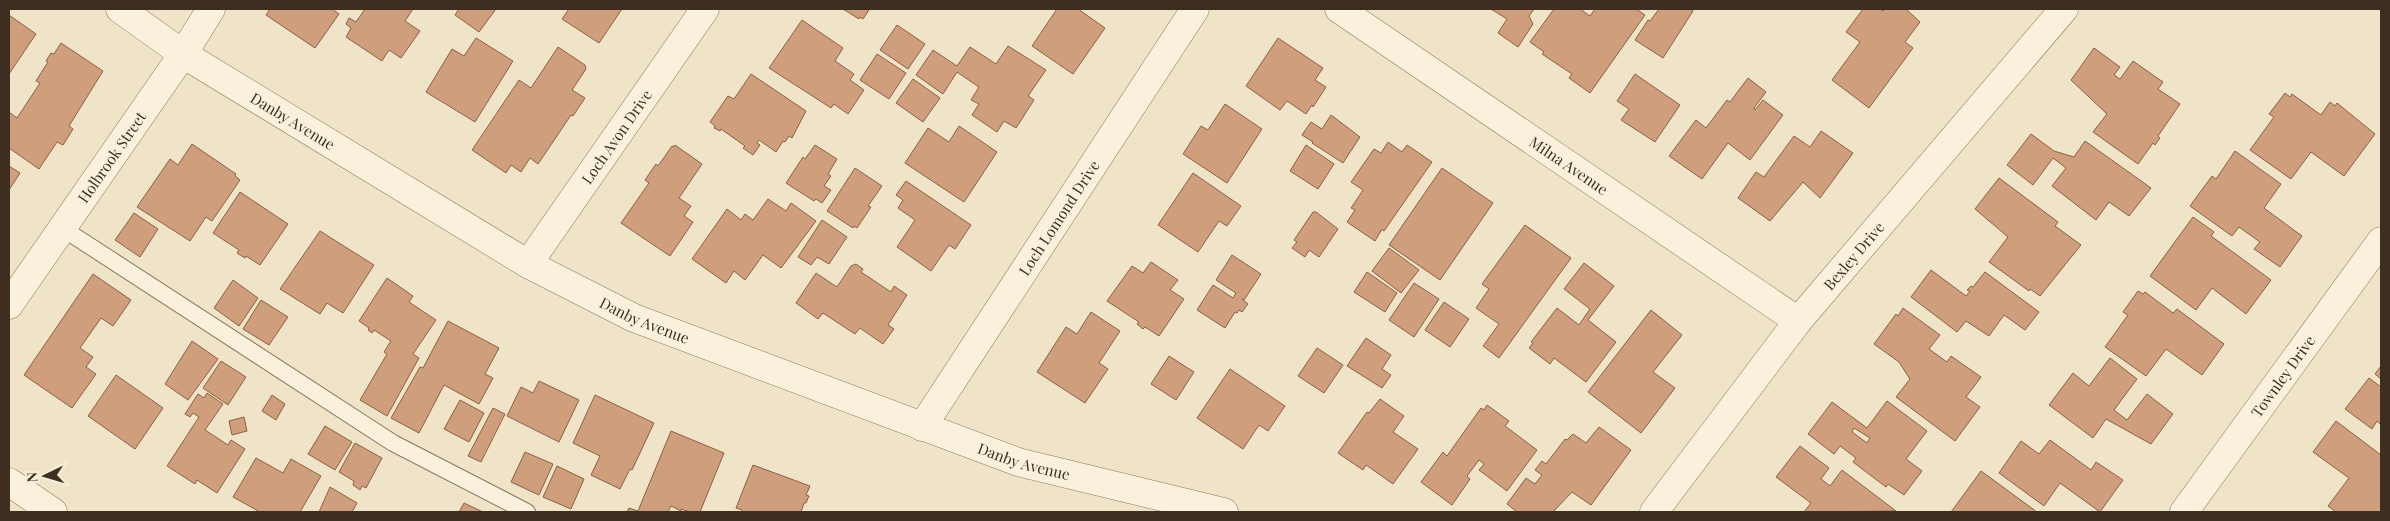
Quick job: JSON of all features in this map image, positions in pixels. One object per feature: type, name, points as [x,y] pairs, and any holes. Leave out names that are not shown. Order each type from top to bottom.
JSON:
[{"type":"street","name":"Danby Avenue","points":[[120,9],[183,54],[528,264],[634,318],[1018,462],[1224,512]]},
{"type":"street","name":"Holbrook Street","points":[[9,305],[183,54],[212,9]]},
{"type":"street","name":"Loch Avon Drive","points":[[528,264],[705,9]]},
{"type":"street","name":"Loch Lomond Drive","points":[[922,427],[1195,9]]},
{"type":"street","name":"Milna Avenue","points":[[1339,9],[1798,321]]},
{"type":"street","name":"Bexley Drive","points":[[1654,512],[1798,321],[2064,9]]},
{"type":"street","name":"Townley Drive","points":[[2184,512],[2381,241]]},
{"type":"street","points":[[9,482],[53,512]]},
{"type":"lane","points":[[62,228],[393,443],[527,512]]},
{"type":"building","points":[[270,9],[332,9],[339,14],[315,48],[266,15]]},
{"type":"building","points":[[365,9],[413,9],[405,21],[420,31],[401,58],[389,50],[382,61],[346,37],[351,28],[346,24],[349,18],[356,22]]},
{"type":"building","points":[[459,9],[496,9],[479,32],[455,15]]},
{"type":"building","points":[[569,9],[622,9],[599,43],[562,19]]},
{"type":"building","points":[[843,9],[869,10],[863,19],[860,17],[859,19]]},
{"type":"building","points":[[1057,9],[1078,9],[1105,28],[1073,74],[1032,46]]},
{"type":"building","points":[[1491,9],[1534,9],[1529,16],[1533,24],[1518,47],[1498,33],[1507,19]]},
{"type":"building","points":[[1554,9],[1580,9],[1590,16],[1595,9],[1636,9],[1645,15],[1590,93],[1569,78],[1572,74],[1542,54],[1544,52],[1530,42]]},
{"type":"building","points":[[1659,9],[1690,9],[1693,11],[1663,58],[1635,40],[1648,20],[1650,21]]},
{"type":"building","points":[[1863,9],[1880,9],[1883,11],[1885,9],[1906,9],[1920,22],[1905,42],[1913,48],[1869,108],[1832,80],[1860,42],[1846,32]]},
{"type":"building","points":[[9,15],[36,34],[9,74]]},
{"type":"building","points":[[802,20],[843,48],[835,61],[854,74],[850,80],[864,90],[848,114],[834,104],[831,108],[769,68]]},
{"type":"building","points":[[897,25],[925,44],[908,69],[880,50]]},
{"type":"building","points":[[476,38],[513,61],[475,122],[426,92],[452,49],[464,56]]},
{"type":"building","points":[[1278,38],[1323,68],[1315,80],[1326,87],[1306,114],[1287,101],[1280,110],[1246,86]]},
{"type":"building","points":[[61,43],[103,71],[69,126],[73,129],[63,145],[57,142],[39,169],[9,148],[9,112],[17,118],[40,83],[36,81],[48,62],[46,61],[51,53],[54,54]]},
{"type":"building","points":[[1008,46],[1046,70],[1028,96],[1034,100],[1016,128],[1004,121],[997,132],[972,115],[979,104],[971,100],[979,87],[957,72],[943,94],[916,75],[933,50],[957,66],[970,47],[996,64]]},
{"type":"building","points":[[558,47],[585,65],[586,69],[572,90],[585,98],[573,116],[571,115],[538,164],[530,158],[521,172],[511,165],[506,173],[472,150],[519,80],[531,88]]},
{"type":"building","points":[[2094,48],[2120,67],[2114,75],[2120,79],[2133,61],[2163,82],[2158,89],[2180,104],[2158,136],[2160,138],[2155,145],[2153,143],[2138,164],[2093,132],[2107,114],[2071,80]]},
{"type":"building","points":[[877,54],[906,73],[889,99],[860,80]]},
{"type":"building","points":[[751,74],[806,111],[792,138],[789,136],[785,142],[783,141],[776,152],[759,140],[757,143],[760,145],[753,155],[743,148],[745,146],[721,129],[720,131],[714,128],[715,126],[710,122],[728,96],[734,99]]},
{"type":"building","points":[[1635,74],[1680,105],[1655,142],[1621,120],[1629,109],[1617,101]]},
{"type":"building","points":[[1748,78],[1766,92],[1754,108],[1755,110],[1763,100],[1783,115],[1750,160],[1728,143],[1702,179],[1669,156],[1696,120],[1706,128],[1727,100],[1730,102]]},
{"type":"building","points":[[913,79],[940,98],[923,122],[896,103]]},
{"type":"building","points":[[2285,93],[2290,97],[2292,94],[2321,115],[2330,102],[2335,106],[2337,103],[2375,134],[2344,176],[2311,152],[2291,179],[2250,150],[2274,117],[2269,114]]},
{"type":"building","points":[[1225,104],[1262,129],[1227,183],[1183,154],[1201,126],[1208,130]]},
{"type":"building","points":[[1331,115],[1360,137],[1343,163],[1302,135],[1311,122],[1322,129]]},
{"type":"building","points":[[959,126],[997,152],[964,202],[905,163],[928,128],[949,142]]},
{"type":"building","points":[[1821,131],[1853,153],[1820,198],[1803,182],[1770,221],[1738,198],[1756,172],[1764,177],[1794,136],[1810,147]]},
{"type":"building","points":[[2031,134],[2054,151],[2074,157],[2085,141],[2151,188],[2129,216],[2109,202],[2096,220],[2052,186],[2066,168],[2053,158],[2033,185],[2007,165]]},
{"type":"building","points":[[1388,142],[1402,152],[1407,145],[1432,162],[1375,241],[1347,222],[1355,210],[1351,208],[1363,190],[1351,182],[1374,149],[1381,153]]},
{"type":"building","points":[[192,144],[236,174],[235,176],[240,180],[212,221],[206,217],[190,241],[137,207],[170,159],[178,165]]},
{"type":"building","points":[[675,145],[702,164],[679,198],[691,206],[684,216],[693,222],[670,256],[621,223],[649,183],[645,180],[656,164],[658,166],[672,146],[674,147]]},
{"type":"building","points":[[815,145],[837,159],[828,174],[831,176],[824,186],[831,190],[822,203],[816,199],[814,201],[786,183],[803,157],[805,159]]},
{"type":"building","points":[[1306,145],[1334,164],[1318,189],[1290,171]]},
{"type":"building","points":[[2235,151],[2281,184],[2264,208],[2302,236],[2280,267],[2254,249],[2260,242],[2239,227],[2232,236],[2190,206],[2212,176],[2216,179]]},
{"type":"building","points":[[9,166],[20,173],[9,190]]},
{"type":"building","points":[[855,168],[882,186],[868,206],[871,207],[857,228],[854,226],[853,228],[827,211]]},
{"type":"building","points":[[1442,168],[1493,203],[1440,280],[1389,245]]},
{"type":"building","points":[[1193,173],[1241,206],[1227,226],[1219,221],[1198,252],[1158,225]]},
{"type":"building","points":[[1999,178],[2058,222],[2055,226],[2081,245],[2040,296],[2030,289],[2029,291],[1989,262],[2008,237],[1975,209]]},
{"type":"building","points":[[906,181],[971,225],[955,249],[949,245],[931,271],[897,247],[915,220],[898,208],[903,200],[896,195]]},
{"type":"building","points":[[240,192],[288,224],[260,265],[246,256],[245,258],[237,253],[239,250],[213,233]]},
{"type":"building","points":[[768,199],[786,211],[791,203],[816,221],[781,268],[763,255],[745,280],[734,271],[726,283],[692,259],[727,209],[741,220],[745,214],[753,220]]},
{"type":"building","points":[[1313,212],[1316,212],[1338,229],[1319,257],[1309,250],[1305,257],[1292,248],[1297,242],[1294,240]]},
{"type":"building","points":[[134,213],[158,229],[140,257],[115,240]]},
{"type":"building","points":[[2193,217],[2214,232],[2211,236],[2271,280],[2246,314],[2212,288],[2196,310],[2150,276]]},
{"type":"building","points":[[822,220],[847,237],[829,264],[817,257],[811,265],[798,257]]},
{"type":"building","points":[[1525,225],[1571,258],[1499,358],[1483,346],[1499,324],[1476,308],[1489,289],[1482,284]]},
{"type":"building","points":[[320,231],[374,265],[343,313],[327,303],[320,314],[280,289]]},
{"type":"building","points":[[1389,248],[1419,270],[1401,293],[1372,271]]},
{"type":"building","points":[[1232,255],[1261,274],[1244,300],[1242,299],[1248,304],[1242,312],[1239,310],[1237,313],[1235,312],[1225,328],[1197,310],[1213,285],[1233,298],[1236,293],[1216,280]]},
{"type":"building","points":[[1151,262],[1178,280],[1170,290],[1184,299],[1159,336],[1145,327],[1143,329],[1137,324],[1139,322],[1107,301],[1132,266],[1143,273]]},
{"type":"building","points":[[1584,263],[1614,286],[1588,320],[1616,342],[1586,382],[1554,358],[1550,364],[1529,348],[1533,343],[1531,342],[1557,308],[1579,325],[1590,309],[1564,289]]},
{"type":"building","points":[[856,264],[863,269],[861,272],[891,292],[894,286],[907,295],[888,325],[894,329],[883,344],[860,328],[855,334],[823,313],[818,319],[796,303],[816,273],[837,287],[851,266]]},
{"type":"building","points":[[1931,270],[1966,296],[1970,291],[1967,290],[1971,286],[1973,287],[1985,272],[2039,312],[2025,330],[2004,315],[1989,336],[1966,321],[1957,332],[1911,297]]},
{"type":"building","points":[[1367,272],[1397,293],[1385,312],[1354,292]]},
{"type":"building","points":[[93,274],[131,300],[113,326],[101,318],[80,348],[93,357],[86,367],[96,374],[72,408],[24,375]]},
{"type":"building","points":[[387,278],[413,296],[409,302],[436,320],[413,354],[419,358],[387,416],[360,400],[387,354],[384,352],[391,341],[374,330],[372,333],[368,330],[369,328],[359,321]]},
{"type":"building","points":[[233,280],[258,298],[239,326],[214,308]]},
{"type":"building","points":[[1414,283],[1439,299],[1414,337],[1389,320]]},
{"type":"building","points":[[2138,291],[2143,294],[2145,292],[2173,313],[2177,309],[2224,344],[2202,375],[2166,349],[2146,376],[2105,347],[2128,315],[2123,312]]},
{"type":"building","points":[[261,300],[288,317],[269,345],[243,329]]},
{"type":"building","points":[[1444,302],[1469,319],[1450,347],[1425,330]]},
{"type":"building","points":[[1903,308],[1940,335],[1929,349],[1947,362],[1951,356],[1981,377],[1966,397],[1980,407],[1955,441],[1896,397],[1910,379],[1899,362],[1874,344],[1896,314],[1898,316]]},
{"type":"building","points":[[1651,310],[1682,335],[1653,372],[1675,388],[1641,433],[1588,392]]},
{"type":"building","points":[[1091,312],[1120,331],[1099,363],[1108,369],[1085,403],[1037,372],[1066,327],[1077,334]]},
{"type":"building","points":[[448,321],[499,348],[485,374],[493,378],[479,404],[444,385],[419,433],[391,418],[420,367],[423,368]]},
{"type":"building","points":[[1366,338],[1391,355],[1382,369],[1391,375],[1382,388],[1347,366]]},
{"type":"building","points":[[192,341],[218,359],[188,400],[165,384]]},
{"type":"building","points":[[1317,348],[1343,365],[1324,393],[1298,376]]},
{"type":"building","points":[[1169,356],[1194,372],[1176,400],[1151,384]]},
{"type":"building","points":[[2110,358],[2137,379],[2114,410],[2127,420],[2147,394],[2173,414],[2151,444],[2106,419],[2093,438],[2049,405],[2073,373],[2089,386]]},
{"type":"building","points":[[221,361],[246,377],[228,405],[203,388]]},
{"type":"building","points":[[2381,366],[2381,379],[2375,374]]},
{"type":"building","points":[[1230,369],[1285,406],[1268,431],[1259,425],[1243,449],[1197,418]]},
{"type":"building","points":[[116,375],[163,408],[135,449],[88,416]]},
{"type":"building","points":[[2369,378],[2381,387],[2381,425],[2377,421],[2372,429],[2345,409]]},
{"type":"building","points":[[539,381],[579,400],[559,442],[507,416],[521,387],[533,393]]},
{"type":"building","points":[[207,393],[223,404],[205,430],[228,445],[231,440],[245,449],[217,493],[197,480],[195,484],[167,466],[199,417],[193,413],[190,417],[185,414],[198,394],[204,398]]},
{"type":"building","points":[[272,395],[285,404],[276,420],[262,411]]},
{"type":"building","points":[[595,395],[654,423],[632,470],[630,469],[620,489],[591,475],[600,456],[573,443]]},
{"type":"building","points":[[1380,399],[1404,416],[1393,432],[1418,449],[1393,484],[1366,465],[1363,470],[1338,453],[1367,412],[1369,413]]},
{"type":"building","points":[[460,400],[484,413],[469,442],[444,429]]},
{"type":"building","points":[[1887,401],[1927,431],[1906,459],[1922,471],[1904,495],[1888,484],[1886,487],[1853,462],[1856,458],[1840,446],[1834,454],[1808,434],[1832,402],[1867,428]],"holes":[[[1854,428],[1870,438],[1867,443],[1852,432]]]},
{"type":"building","points":[[1487,405],[1509,421],[1505,426],[1537,450],[1507,491],[1479,470],[1484,464],[1479,460],[1467,476],[1470,479],[1452,505],[1421,482],[1443,452],[1447,456],[1481,408],[1484,410]]},
{"type":"building","points":[[493,408],[505,414],[481,462],[468,456]]},
{"type":"building","points":[[244,417],[247,431],[232,435],[229,421]]},
{"type":"building","points":[[2336,421],[2381,455],[2381,512],[2336,512],[2328,506],[2349,478],[2313,452]]},
{"type":"building","points":[[325,426],[352,442],[335,470],[308,454]]},
{"type":"building","points":[[1599,427],[1631,450],[1591,505],[1572,492],[1553,512],[1517,512],[1507,504],[1526,478],[1535,484],[1542,475],[1535,470],[1542,461],[1546,464],[1565,439],[1567,440],[1573,434],[1586,443]]},
{"type":"building","points":[[671,431],[724,453],[700,512],[690,512],[681,509],[681,511],[671,506],[668,512],[627,512],[629,508],[638,511]]},
{"type":"building","points":[[2050,440],[2091,470],[2096,462],[2123,480],[2100,512],[2060,483],[2044,506],[1999,473],[2021,441],[2039,454]]},
{"type":"building","points":[[355,443],[382,458],[366,488],[362,486],[360,490],[353,485],[354,481],[339,472]]},
{"type":"building","points":[[1800,446],[1829,468],[1821,479],[1830,486],[1842,470],[1896,511],[1804,512],[1811,503],[1776,477]]},
{"type":"building","points":[[525,452],[553,464],[539,495],[511,482]]},
{"type":"building","points":[[256,458],[283,473],[291,459],[321,476],[300,512],[260,512],[233,497]]},
{"type":"building","points":[[753,465],[810,486],[806,495],[809,496],[801,512],[741,512],[742,510],[736,508]]},
{"type":"building","points":[[557,466],[584,479],[571,509],[543,497]]},
{"type":"building","points":[[1981,471],[2037,512],[1951,512]]},
{"type":"building","points":[[330,487],[357,503],[352,512],[319,512]]},
{"type":"building","points":[[464,503],[483,512],[459,512]]}]
